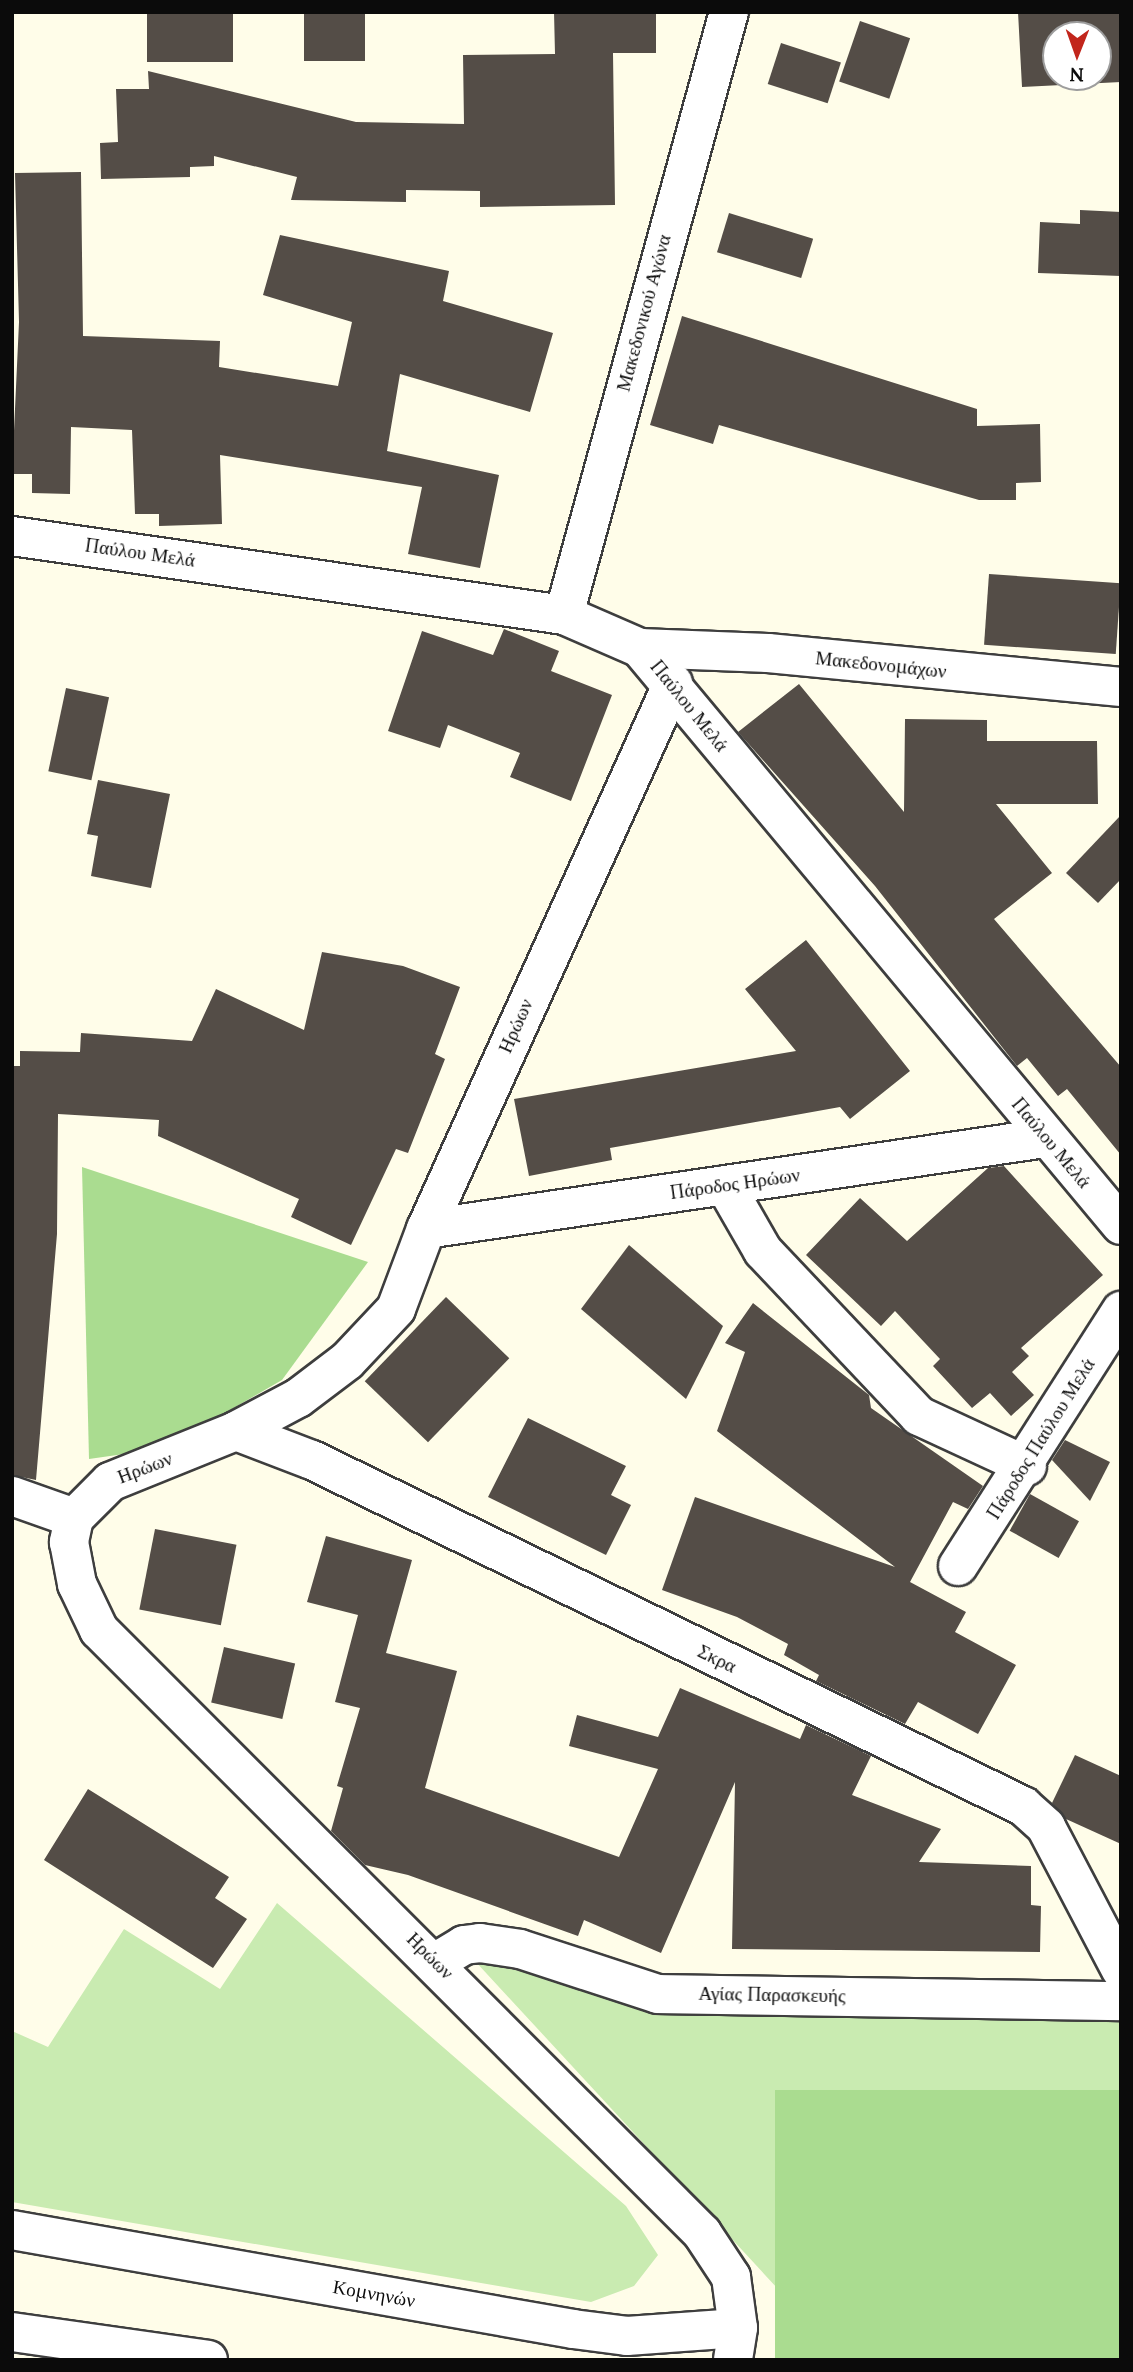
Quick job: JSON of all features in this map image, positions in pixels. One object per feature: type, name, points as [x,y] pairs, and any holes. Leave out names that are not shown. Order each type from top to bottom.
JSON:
[{"type":"street","name":"Μακεδονικού Αγώνα","points":[[564,615],[729,12]]},
{"type":"street","name":"Παύλου Μελά","points":[[12,536],[564,615],[640,648],[673,683],[1045,1138],[1121,1225]]},
{"type":"street","name":"Μακεδονομάχων","points":[[640,648],[768,653],[1121,687]]},
{"type":"street","name":"Ηρώων","points":[[673,683],[426,1229],[397,1309],[348,1361],[298,1398],[236,1431],[110,1482],[74,1518],[69,1542],[76,1584],[99,1630],[436,1962],[702,2233],[731,2277],[735,2344]]},
{"type":"street","name":"Πάροδος Ηρώων","points":[[426,1229],[1045,1138]]},
{"type":"street","points":[[725,1185],[763,1251],[919,1416],[1027,1465]]},
{"type":"street","name":"Πάροδος Παύλου Μελά","points":[[958,1566],[1027,1465],[1121,1311]]},
{"type":"street","name":"Σκρα","points":[[236,1431],[313,1460],[1023,1806],[1046,1827],[1121,1970]]},
{"type":"street","points":[[12,1496],[74,1518]]},
{"type":"street","name":"Αγίας Παρασκευής","points":[[436,1962],[464,1945],[480,1943],[520,1949],[658,1994],[1121,2000]]},
{"type":"street","name":"Κομνηνών","points":[[12,2230],[573,2329],[735,2344]]},
{"type":"street","points":[[12,2332],[208,2360]]},
{"type":"green space","points":[[82,1167],[368,1262],[282,1380],[192,1432],[124,1454],[89,1459]]},
{"type":"green space","points":[[277,1903],[626,2206],[658,2255],[634,2286],[591,2302],[12,2202],[12,2031],[48,2047],[124,1929],[220,1989]]},
{"type":"green space","points":[[475,1961],[589,1986],[680,2015],[1121,2008],[1121,2360],[804,2360],[790,2302]]},
{"type":"green space","points":[[775,2090],[1121,2090],[1121,2360],[775,2360]]},
{"type":"building","points":[[147,12],[233,12],[233,62],[147,62]]},
{"type":"building","points":[[304,12],[365,12],[365,61],[304,61]]},
{"type":"building","points":[[554,12],[656,12],[656,53],[613,53],[615,205],[480,207],[480,191],[406,190],[406,202],[291,200],[297,177],[214,156],[214,166],[190,167],[190,177],[101,179],[100,143],[118,142],[116,89],[149,89],[148,71],[356,122],[464,124],[463,55],[555,54]]},
{"type":"building","points":[[1018,12],[1121,12],[1121,82],[1112,82],[1112,21],[1042,21],[1042,86],[1022,87]]},
{"type":"building","points":[[860,21],[910,38],[889,99],[839,82]]},
{"type":"building","points":[[781,43],[841,62],[828,103],[768,84]]},
{"type":"building","points":[[81,172],[83,336],[220,341],[219,367],[338,386],[352,322],[263,295],[280,235],[449,271],[443,301],[553,333],[530,412],[400,374],[387,451],[499,475],[480,568],[408,554],[422,487],[220,455],[222,524],[159,526],[159,514],[135,514],[132,430],[71,427],[70,494],[32,493],[32,474],[12,474],[19,322],[15,173]]},
{"type":"building","points":[[1080,210],[1121,212],[1121,276],[1038,273],[1040,222],[1080,224]]},
{"type":"building","points":[[729,213],[813,239],[801,278],[717,252]]},
{"type":"building","points":[[682,316],[977,409],[977,426],[1040,424],[1041,482],[1016,483],[1016,500],[979,500],[719,425],[713,444],[650,425]]},
{"type":"building","points":[[989,574],[1121,583],[1116,654],[984,645]]},
{"type":"building","points":[[504,629],[559,651],[551,671],[612,695],[571,801],[510,777],[520,753],[448,725],[440,748],[388,731],[422,631],[493,655]]},
{"type":"building","points":[[799,684],[904,812],[905,719],[987,720],[987,741],[1097,741],[1098,804],[996,804],[1052,873],[994,919],[1121,1067],[1121,1155],[1067,1089],[1058,1096],[1027,1058],[1017,1066],[875,886],[738,732]]},
{"type":"building","points":[[66,688],[109,697],[91,780],[48,771]]},
{"type":"building","points":[[98,780],[170,794],[151,888],[91,876],[98,836],[87,834]]},
{"type":"building","points":[[1121,815],[1121,879],[1098,903],[1066,873]]},
{"type":"building","points":[[806,940],[910,1071],[850,1119],[840,1107],[610,1148],[612,1160],[529,1176],[514,1099],[796,1051],[745,989]]},
{"type":"building","points":[[322,952],[403,966],[460,987],[435,1054],[445,1059],[408,1153],[396,1149],[351,1245],[291,1217],[299,1199],[158,1136],[159,1120],[58,1114],[57,1234],[36,1480],[12,1475],[12,1066],[20,1066],[20,1051],[80,1052],[81,1033],[192,1041],[216,989],[304,1030]]},
{"type":"building","points":[[1004,1166],[1103,1275],[1021,1348],[1029,1356],[1012,1372],[1034,1395],[1011,1416],[990,1393],[972,1408],[933,1366],[940,1359],[895,1311],[881,1326],[806,1255],[860,1198],[907,1241],[988,1168]]},
{"type":"building","points":[[629,1245],[723,1326],[686,1399],[581,1309]]},
{"type":"building","points":[[446,1297],[509,1358],[428,1442],[365,1381]]},
{"type":"building","points":[[753,1303],[869,1395],[871,1408],[983,1486],[968,1509],[953,1502],[910,1582],[966,1612],[955,1632],[1016,1665],[978,1734],[918,1702],[905,1724],[816,1681],[819,1675],[784,1655],[788,1644],[737,1617],[662,1590],[695,1497],[895,1567],[717,1431],[745,1352],[725,1343]]},
{"type":"building","points":[[528,1418],[626,1466],[611,1495],[631,1505],[606,1555],[488,1497]]},
{"type":"building","points":[[1065,1440],[1110,1462],[1090,1501],[1052,1460]]},
{"type":"building","points":[[1030,1494],[1079,1521],[1059,1558],[1010,1531]]},
{"type":"building","points":[[155,1529],[236,1545],[221,1625],[139,1609]]},
{"type":"building","points":[[326,1536],[412,1560],[386,1653],[457,1671],[425,1788],[619,1857],[658,1769],[569,1746],[577,1715],[658,1737],[680,1688],[800,1739],[806,1725],[871,1756],[852,1795],[941,1829],[919,1862],[1031,1866],[1031,1905],[1041,1906],[1040,1952],[732,1949],[735,1782],[661,1953],[584,1920],[578,1936],[408,1875],[365,1865],[331,1831],[343,1788],[337,1786],[360,1708],[335,1702],[358,1615],[307,1602]]},
{"type":"building","points":[[224,1647],[295,1663],[282,1719],[211,1703]]},
{"type":"building","points":[[1075,1755],[1121,1776],[1121,1844],[1066,1819],[1052,1803]]},
{"type":"building","points":[[88,1789],[229,1877],[215,1898],[247,1919],[213,1968],[44,1860]]}]
